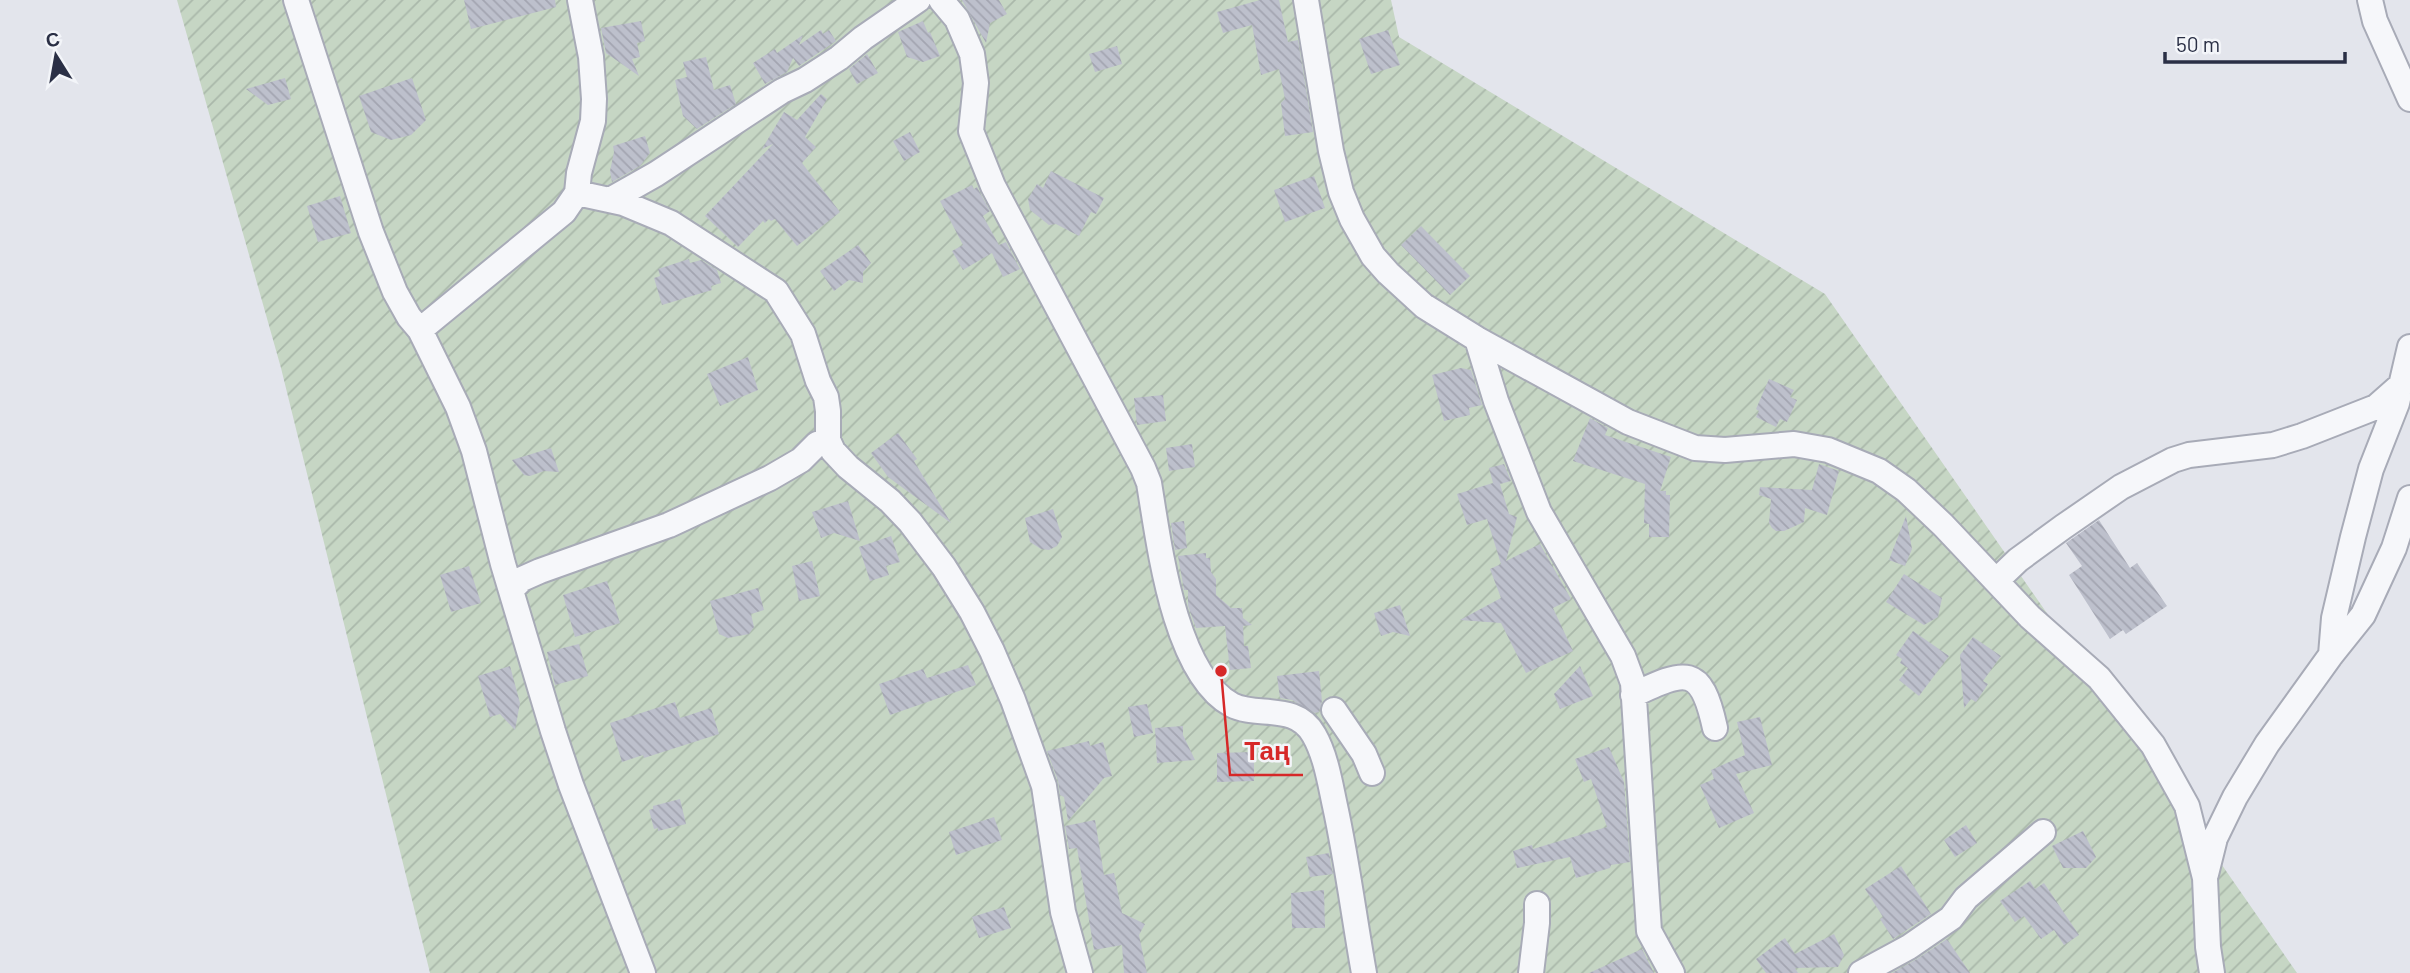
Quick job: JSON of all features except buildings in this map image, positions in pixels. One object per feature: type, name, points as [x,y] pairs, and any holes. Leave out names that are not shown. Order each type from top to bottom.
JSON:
[{"type":"street","points":[[296,0],[371,232],[395,292],[419,330],[458,407],[474,451],[511,590],[571,785],[643,973]]},
{"type":"street","points":[[419,330],[564,212],[577,193],[579,173],[593,121],[594,99],[591,57],[580,0]]},
{"type":"street","points":[[610,200],[656,174],[782,91],[839,58],[863,37],[918,0]]},
{"type":"street","points":[[941,0],[957,19],[972,54],[976,83],[971,131],[993,186],[1146,475],[1170,603],[1185,642],[1212,690],[1233,706],[1287,714],[1307,726],[1314,735],[1329,778],[1342,838],[1364,973]]},
{"type":"street","points":[[1306,0],[1331,151],[1341,192],[1352,219],[1373,256],[1388,273],[1424,306],[1477,339],[1608,412],[1695,448],[1725,450],[1794,444],[1828,450],[1879,471],[1906,490],[2030,617],[2099,678],[2153,745],[2188,806],[2205,878],[2212,973]]},
{"type":"street","points":[[2370,0],[2375,21],[2410,99]]},
{"type":"street","points":[[577,193],[610,200],[671,223],[776,291],[803,334],[825,397],[828,440],[833,451],[910,522],[958,589],[992,651],[1044,786],[1063,912],[1080,973]]},
{"type":"street","points":[[1477,339],[1496,401],[1539,512],[1623,656],[1633,683],[1650,931],[1672,973]]},
{"type":"street","points":[[2331,655],[2334,618],[2353,537],[2371,468],[2406,381],[2410,347]]},
{"type":"street","points":[[1996,581],[2063,527],[2122,487],[2173,460],[2189,455],[2273,444],[2302,436],[2375,407],[2406,381]]},
{"type":"street","points":[[511,590],[522,579],[540,571],[669,525],[770,478],[801,460],[817,444],[828,440]]},
{"type":"street","points":[[2205,878],[2215,838],[2235,797],[2267,744],[2363,615],[2394,548],[2410,498]]},
{"type":"street","points":[[1633,695],[1665,680],[1691,678],[1698,682],[1705,693],[1715,728]]},
{"type":"street","points":[[1329,778],[1368,764],[1334,710]]},
{"type":"street","points":[[1861,973],[1909,947],[1951,918],[1966,898],[2043,832]]},
{"type":"street","points":[[1531,973],[1537,904]]},
{"type":"green space","points":[[177,0],[1391,0],[1399,37],[1825,294],[2297,973],[430,973],[281,368]]},
{"type":"place","name":"Таң","points":[[1221,671]]}]
